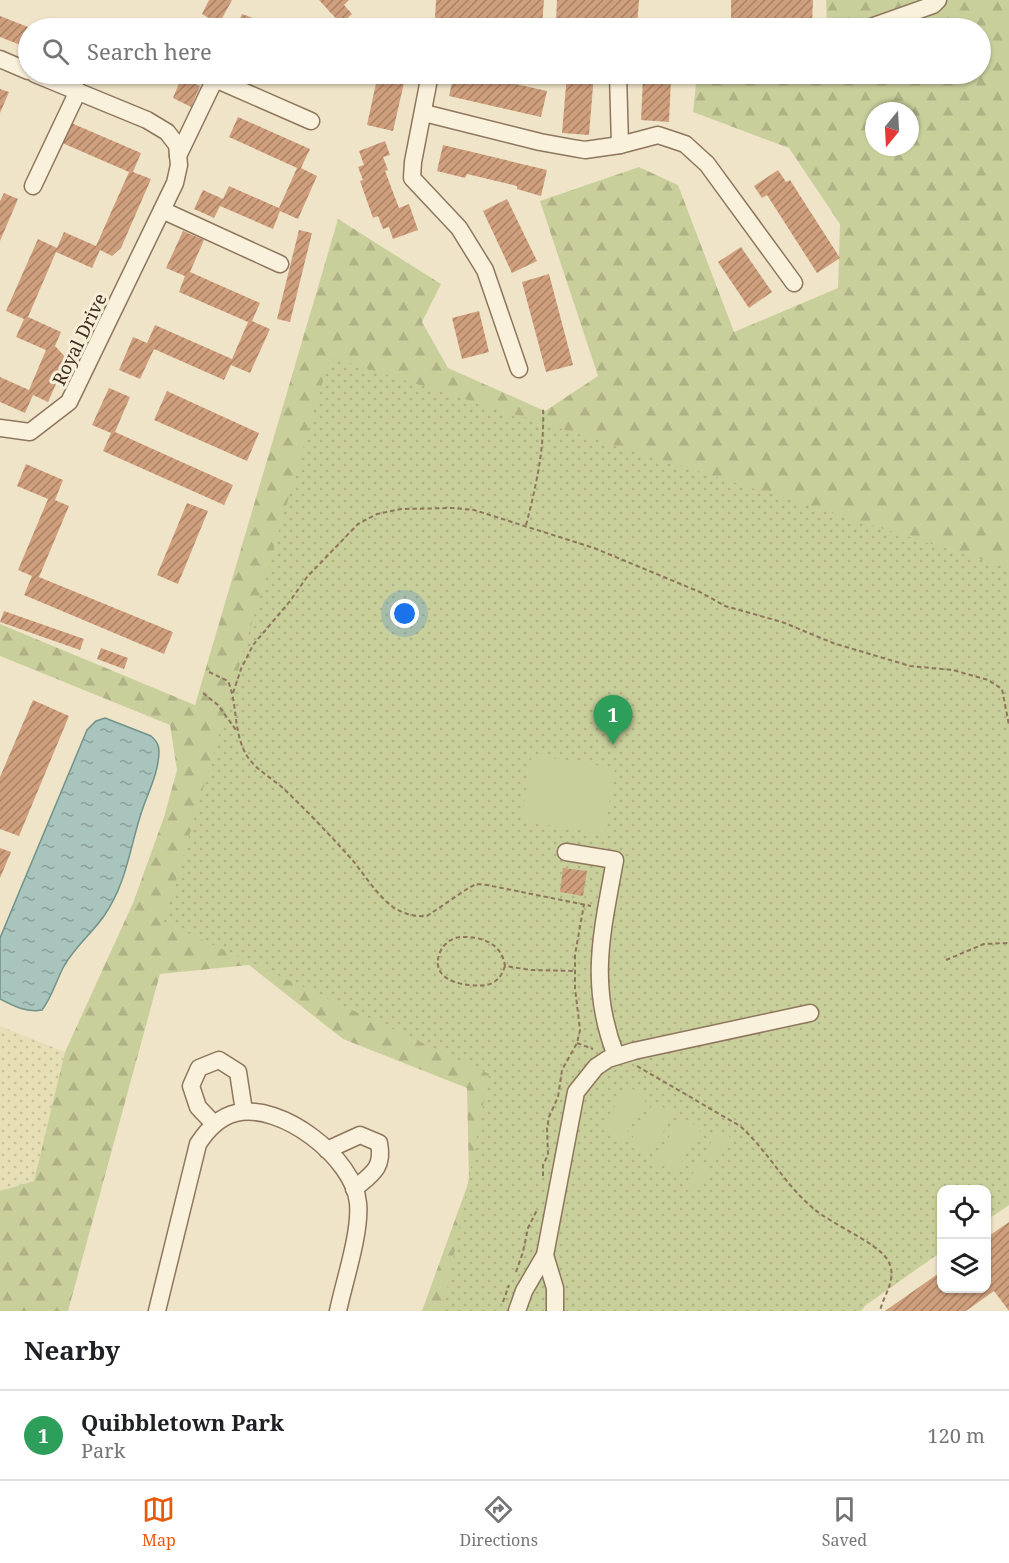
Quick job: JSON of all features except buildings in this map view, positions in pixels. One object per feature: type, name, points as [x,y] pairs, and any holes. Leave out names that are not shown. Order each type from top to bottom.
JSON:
[{"type":"street","points":[[896,18],[933,5],[938,0]]},
{"type":"street","points":[[0,59],[18,67]]},
{"type":"street","points":[[60,84],[147,120],[167,132],[177,145],[178,156]]},
{"type":"street","name":"Royal Drive","points":[[0,428],[30,432],[69,402],[175,183],[179,165],[178,156],[212,84]]},
{"type":"street","name":"Royal Drive","points":[[226,84],[311,121]]},
{"type":"street","points":[[428,84],[412,178],[459,228],[485,270],[519,369]]},
{"type":"street","points":[[618,84],[620,146]]},
{"type":"street","points":[[33,186],[78,91]]},
{"type":"street","points":[[424,113],[540,142],[585,150],[620,146],[658,135],[685,144],[707,164],[794,283]]},
{"type":"street","points":[[160,216],[280,264]]},
{"type":"street","points":[[566,852],[615,860],[599,958],[599,987],[607,1032],[616,1056]]},
{"type":"street","points":[[517,1311],[524,1291],[546,1255],[576,1092],[596,1067],[616,1056],[810,1013]]},
{"type":"street","points":[[214,1124],[198,1107],[191,1086],[199,1068],[219,1060],[238,1072],[244,1111]]},
{"type":"street","points":[[157,1311],[198,1144],[214,1124],[233,1113],[244,1111],[275,1115],[292,1124],[327,1150],[347,1175],[354,1189],[358,1203],[357,1226],[338,1311]]},
{"type":"street","points":[[327,1150],[360,1135],[380,1143],[382,1157],[373,1174],[354,1189]]},
{"type":"street","points":[[546,1255],[555,1288],[555,1311]]},
{"type":"path","points":[[526,525],[540,459],[544,427],[543,407]]},
{"type":"path","points":[[233,693],[241,669],[253,645],[307,577],[358,524],[377,514],[401,509],[453,507],[474,510],[526,525],[594,548],[700,592],[725,606],[782,622],[833,643],[910,666],[953,670],[988,680],[1002,689],[1009,725]]},
{"type":"path","points":[[209,672],[228,681],[233,693],[237,732]]},
{"type":"path","points":[[203,693],[231,720],[248,757],[256,768],[284,789],[352,860],[385,900],[395,908],[418,917],[427,916],[476,884],[606,908]]},
{"type":"path","points":[[543,1177],[543,1165],[548,1155],[549,1117],[558,1097],[562,1070],[577,1043],[580,1030],[576,1005],[575,971],[577,939],[584,904]]},
{"type":"path","points":[[461,937],[487,941],[496,945],[503,954],[505,966],[499,978],[490,985],[484,986],[451,982],[443,974],[438,962],[444,945],[461,937]]},
{"type":"path","points":[[946,960],[984,944],[1009,943]]},
{"type":"path","points":[[505,966],[575,971]]},
{"type":"path","points":[[577,1043],[616,1056],[740,1126],[754,1138],[800,1196],[815,1211],[886,1257],[892,1275],[891,1284],[880,1311]]},
{"type":"path","points":[[501,1311],[506,1289],[513,1278],[523,1252],[528,1228],[537,1209]]},
{"type":"shaded area","points":[[0,1026],[65,1052],[34,1181],[0,1191]]},
{"type":"green space","points":[[826,0],[1009,0],[1009,679],[837,1311],[422,1311],[469,1181],[467,1088],[343,1039],[249,965],[160,974],[68,1311],[0,1311],[0,1191],[34,1181],[65,1052],[133,903],[164,817],[177,770],[170,725],[0,656],[0,624],[195,705],[338,219],[441,284],[422,322],[448,368],[545,411],[598,376],[540,201],[639,167],[678,185],[734,332],[838,288],[840,224],[789,148],[693,112],[696,84],[991,84],[991,18],[827,18]]},
{"type":"green space","points":[[330,357],[1009,568],[1009,1205],[991,1217],[991,1185],[937,1185],[937,1255],[866,1305],[861,1311],[443,1311],[489,1074],[164,922]]},
{"type":"green space","points":[[532,755],[615,768],[604,834],[521,821]]},
{"type":"green space","points":[[627,1086],[647,1098],[622,1141],[601,1129]]},
{"type":"green space","points":[[654,1102],[674,1114],[648,1157],[628,1145]]},
{"type":"green space","points":[[681,1117],[701,1129],[675,1173],[655,1161]]},
{"type":"green space","points":[[718,1130],[730,1137],[715,1162],[704,1155]]},
{"type":"green space","points":[[698,1164],[710,1170],[695,1195],[684,1188]]},
{"type":"water","points":[[105,718],[154,739],[159,751],[155,776],[140,817],[122,880],[111,904],[104,916],[68,959],[42,1010],[31,1011],[20,1008],[0,999],[0,938],[87,730],[96,721]]},
{"type":"place","name":"Quibbletown Park","points":[[613,745]]}]
